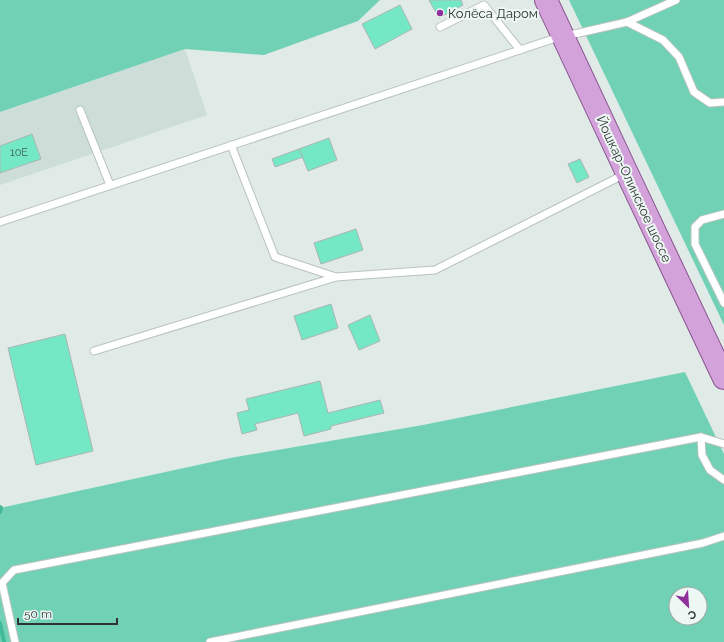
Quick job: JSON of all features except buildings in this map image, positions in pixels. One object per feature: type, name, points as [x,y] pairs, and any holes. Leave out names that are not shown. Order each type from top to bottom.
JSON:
[{"type":"main road","name":"Йошкар-Олинское шоссе","points":[[546,0],[724,378]]},
{"type":"lane","points":[[0,222],[562,36],[627,22],[676,0]]},
{"type":"lane","points":[[440,27],[482,2],[520,50]]},
{"type":"lane","points":[[627,22],[663,40],[674,51],[679,57],[694,92],[710,103],[724,102]]},
{"type":"lane","points":[[80,110],[110,185]]},
{"type":"lane","points":[[231,145],[274,257],[336,277]]},
{"type":"lane","points":[[94,351],[336,277],[435,270],[627,174]]},
{"type":"lane","points":[[724,214],[702,220],[695,227],[696,244],[724,303]]},
{"type":"lane","points":[[15,642],[2,583],[14,570],[701,437],[724,444]]},
{"type":"lane","points":[[701,437],[702,455],[710,470],[724,480]]},
{"type":"lane","points":[[210,642],[695,545],[724,536]]},
{"type":"shaded area","points":[[185,49],[207,115],[0,185],[0,112]]},
{"type":"green space","points":[[0,0],[380,0],[358,21],[264,55],[185,49],[0,112]]},
{"type":"green space","points":[[569,0],[724,0],[724,325]]},
{"type":"green space","points":[[685,372],[724,454],[724,642],[0,642],[0,508],[230,458],[423,425]]},
{"type":"waterway","points":[[0,507],[0,512]]},
{"type":"waterway","points":[[0,623],[4,642]]},
{"type":"place","name":"Колёса Даром","points":[[440,13]]}]
